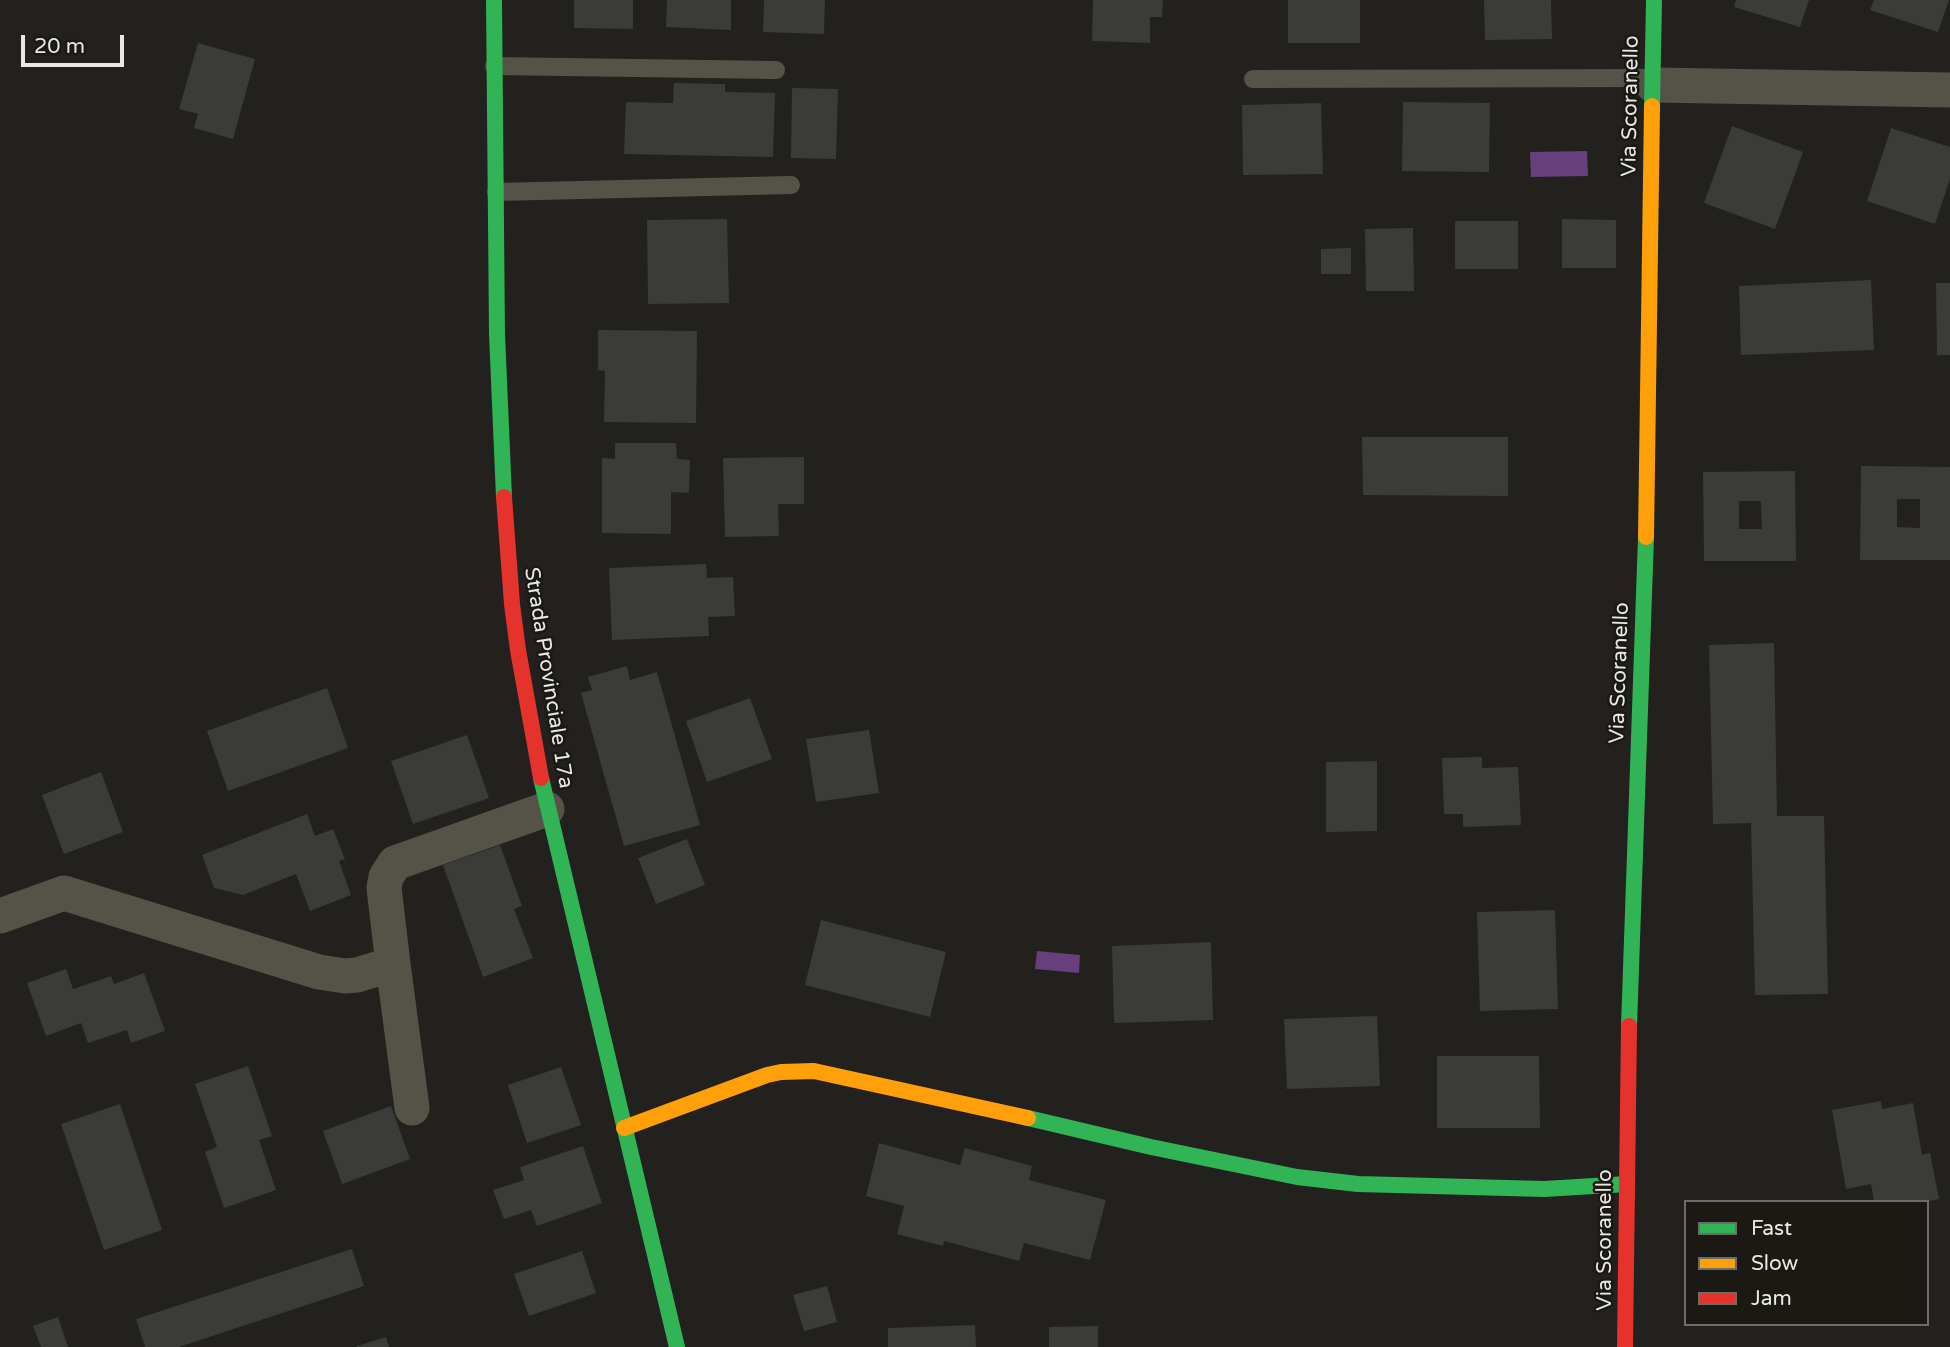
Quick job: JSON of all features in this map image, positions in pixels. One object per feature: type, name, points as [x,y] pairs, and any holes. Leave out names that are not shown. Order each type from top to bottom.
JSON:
[{"type":"street","name":"Strada Provinciale 17a","points":[[494,0],[497,334],[512,604],[526,700],[547,809],[677,1347]]},
{"type":"street","name":"Via Scoranello","points":[[1625,1347],[1628,1025],[1645,612],[1654,0]]},
{"type":"street","points":[[1653,81],[1950,90]]},
{"type":"street","points":[[412,1108],[384,888],[386,877],[395,863],[547,809]]},
{"type":"street","points":[[0,916],[64,894],[333,975],[357,975],[393,964]]},
{"type":"street","points":[[624,1128],[767,1076],[781,1072],[814,1071],[950,1099],[1164,1150],[1306,1179],[1358,1184],[1544,1189],[1627,1184]]},
{"type":"lane","points":[[495,66],[776,69]]},
{"type":"lane","points":[[1253,79],[1653,81]]},
{"type":"lane","points":[[496,192],[791,185]]},
{"type":"shaded area","points":[[1587,151],[1588,176],[1531,177],[1530,152]]},
{"type":"shaded area","points":[[1037,951],[1080,955],[1079,973],[1035,969]]},
{"type":"building","points":[[574,0],[633,0],[633,29],[574,28]]},
{"type":"building","points":[[667,0],[731,0],[731,30],[666,27]]},
{"type":"building","points":[[764,0],[825,0],[824,34],[763,32]]},
{"type":"building","points":[[1093,0],[1163,0],[1162,17],[1150,17],[1150,43],[1092,41]]},
{"type":"building","points":[[1288,0],[1360,0],[1360,43],[1288,43]]},
{"type":"building","points":[[1484,0],[1551,0],[1552,39],[1485,40]]},
{"type":"building","points":[[1736,0],[1809,0],[1800,27],[1734,7]]},
{"type":"building","points":[[1874,0],[1949,0],[1938,32],[1870,10]]},
{"type":"building","points":[[198,43],[255,59],[233,139],[194,128],[198,114],[179,109]]},
{"type":"building","points":[[674,83],[725,84],[725,92],[775,93],[773,157],[624,154],[626,102],[673,103]]},
{"type":"building","points":[[792,88],[838,89],[836,159],[791,158]]},
{"type":"building","points":[[1403,102],[1490,103],[1489,172],[1402,171]]},
{"type":"building","points":[[1321,103],[1323,174],[1243,175],[1242,105]]},
{"type":"building","points":[[1732,126],[1803,152],[1775,229],[1704,203]]},
{"type":"building","points":[[1891,128],[1950,147],[1950,179],[1935,224],[1867,201]]},
{"type":"building","points":[[727,219],[729,303],[648,304],[647,220]]},
{"type":"building","points":[[1562,219],[1616,220],[1616,268],[1562,268]]},
{"type":"building","points":[[1455,221],[1518,221],[1518,269],[1455,269]]},
{"type":"building","points":[[1413,228],[1414,291],[1366,291],[1365,229]]},
{"type":"building","points":[[1351,248],[1351,274],[1321,274],[1321,249]]},
{"type":"building","points":[[1871,280],[1874,350],[1741,355],[1739,286]]},
{"type":"building","points":[[1936,283],[1950,283],[1950,355],[1937,355]]},
{"type":"building","points":[[598,330],[697,331],[696,423],[604,422],[605,371],[598,370]]},
{"type":"building","points":[[1362,437],[1508,437],[1508,496],[1363,495]]},
{"type":"building","points":[[615,443],[676,443],[677,459],[690,460],[689,493],[671,492],[671,534],[602,533],[602,458],[615,459]]},
{"type":"building","points":[[804,457],[804,504],[778,504],[779,536],[725,537],[723,458]]},
{"type":"building","points":[[1861,466],[1950,467],[1950,560],[1860,560]],"holes":[[[1897,499],[1920,499],[1920,528],[1897,527]]]},
{"type":"building","points":[[1795,471],[1796,561],[1704,561],[1703,472]],"holes":[[[1739,501],[1761,501],[1762,529],[1739,529]]]},
{"type":"building","points":[[706,564],[707,578],[733,577],[735,616],[708,617],[709,636],[612,640],[609,568]]},
{"type":"building","points":[[1774,643],[1777,816],[1824,816],[1828,994],[1755,995],[1751,823],[1713,824],[1709,645]]},
{"type":"building","points":[[627,666],[630,680],[657,672],[700,825],[624,846],[581,693],[592,690],[588,677]]},
{"type":"building","points":[[327,688],[348,748],[228,791],[207,731]]},
{"type":"building","points":[[750,698],[772,759],[707,782],[686,721]]},
{"type":"building","points":[[869,730],[879,793],[816,802],[806,739]]},
{"type":"building","points":[[467,735],[489,798],[413,824],[391,761]]},
{"type":"building","points":[[1482,757],[1482,768],[1518,767],[1521,825],[1463,827],[1463,814],[1444,814],[1442,758]]},
{"type":"building","points":[[1377,761],[1377,831],[1326,832],[1326,762]]},
{"type":"building","points":[[101,772],[123,832],[64,854],[42,795]]},
{"type":"building","points":[[307,814],[315,836],[333,829],[345,859],[339,861],[351,895],[310,911],[296,874],[243,895],[214,888],[202,855]]},
{"type":"building","points":[[687,839],[705,885],[656,904],[638,858]]},
{"type":"building","points":[[500,845],[522,906],[514,909],[533,958],[483,977],[443,865]]},
{"type":"building","points":[[1555,910],[1558,1009],[1480,1011],[1477,912]]},
{"type":"building","points":[[821,920],[946,952],[930,1017],[805,985]]},
{"type":"building","points":[[1211,942],[1213,1020],[1114,1023],[1112,946]]},
{"type":"building","points":[[66,969],[73,989],[111,976],[114,984],[144,973],[165,1031],[131,1043],[127,1030],[88,1043],[81,1023],[46,1036],[27,983]]},
{"type":"building","points":[[1377,1016],[1380,1086],[1287,1089],[1284,1019]]},
{"type":"building","points":[[1437,1056],[1539,1056],[1540,1128],[1437,1128]]},
{"type":"building","points":[[248,1066],[272,1136],[259,1140],[276,1190],[224,1208],[205,1152],[217,1147],[195,1084]]},
{"type":"building","points":[[561,1067],[581,1125],[527,1143],[508,1085]]},
{"type":"building","points":[[1881,1101],[1882,1109],[1913,1103],[1922,1155],[1930,1153],[1939,1199],[1874,1200],[1871,1184],[1846,1189],[1832,1110]]},
{"type":"building","points":[[120,1104],[162,1230],[104,1250],[61,1124]]},
{"type":"building","points":[[391,1106],[410,1159],[342,1184],[323,1131]]},
{"type":"building","points":[[879,1143],[960,1165],[965,1148],[1032,1166],[1029,1180],[1106,1200],[1090,1260],[1024,1243],[1019,1261],[944,1241],[943,1246],[897,1234],[904,1206],[866,1196]]},
{"type":"building","points":[[583,1146],[602,1203],[537,1226],[531,1210],[504,1219],[493,1190],[524,1180],[520,1167]]},
{"type":"building","points":[[352,1249],[364,1286],[179,1347],[145,1347],[136,1319]]},
{"type":"building","points":[[582,1251],[596,1293],[529,1316],[514,1274]]},
{"type":"building","points":[[827,1286],[837,1322],[804,1331],[793,1295]]},
{"type":"building","points":[[58,1317],[68,1347],[41,1347],[33,1326]]},
{"type":"building","points":[[975,1325],[976,1347],[888,1347],[888,1328]]},
{"type":"building","points":[[1098,1326],[1098,1347],[1049,1347],[1049,1327]]},
{"type":"building","points":[[386,1337],[389,1347],[357,1347],[357,1346]]},
{"type":"traffic: fast","points":[[494,0],[497,334],[504,497]]},
{"type":"traffic: fast","points":[[1652,106],[1654,0]]},
{"type":"traffic: fast","points":[[1629,1026],[1646,537]]},
{"type":"traffic: fast","points":[[541,778],[677,1347]]},
{"type":"traffic: fast","points":[[1028,1118],[1297,1177],[1358,1184],[1544,1189],[1627,1184]]},
{"type":"traffic: slow","points":[[1646,537],[1652,106]]},
{"type":"traffic: slow","points":[[624,1128],[767,1075],[814,1071],[1028,1118]]},
{"type":"traffic: jam","points":[[504,497],[518,650],[541,778]]},
{"type":"traffic: jam","points":[[1625,1347],[1629,1026]]}]
